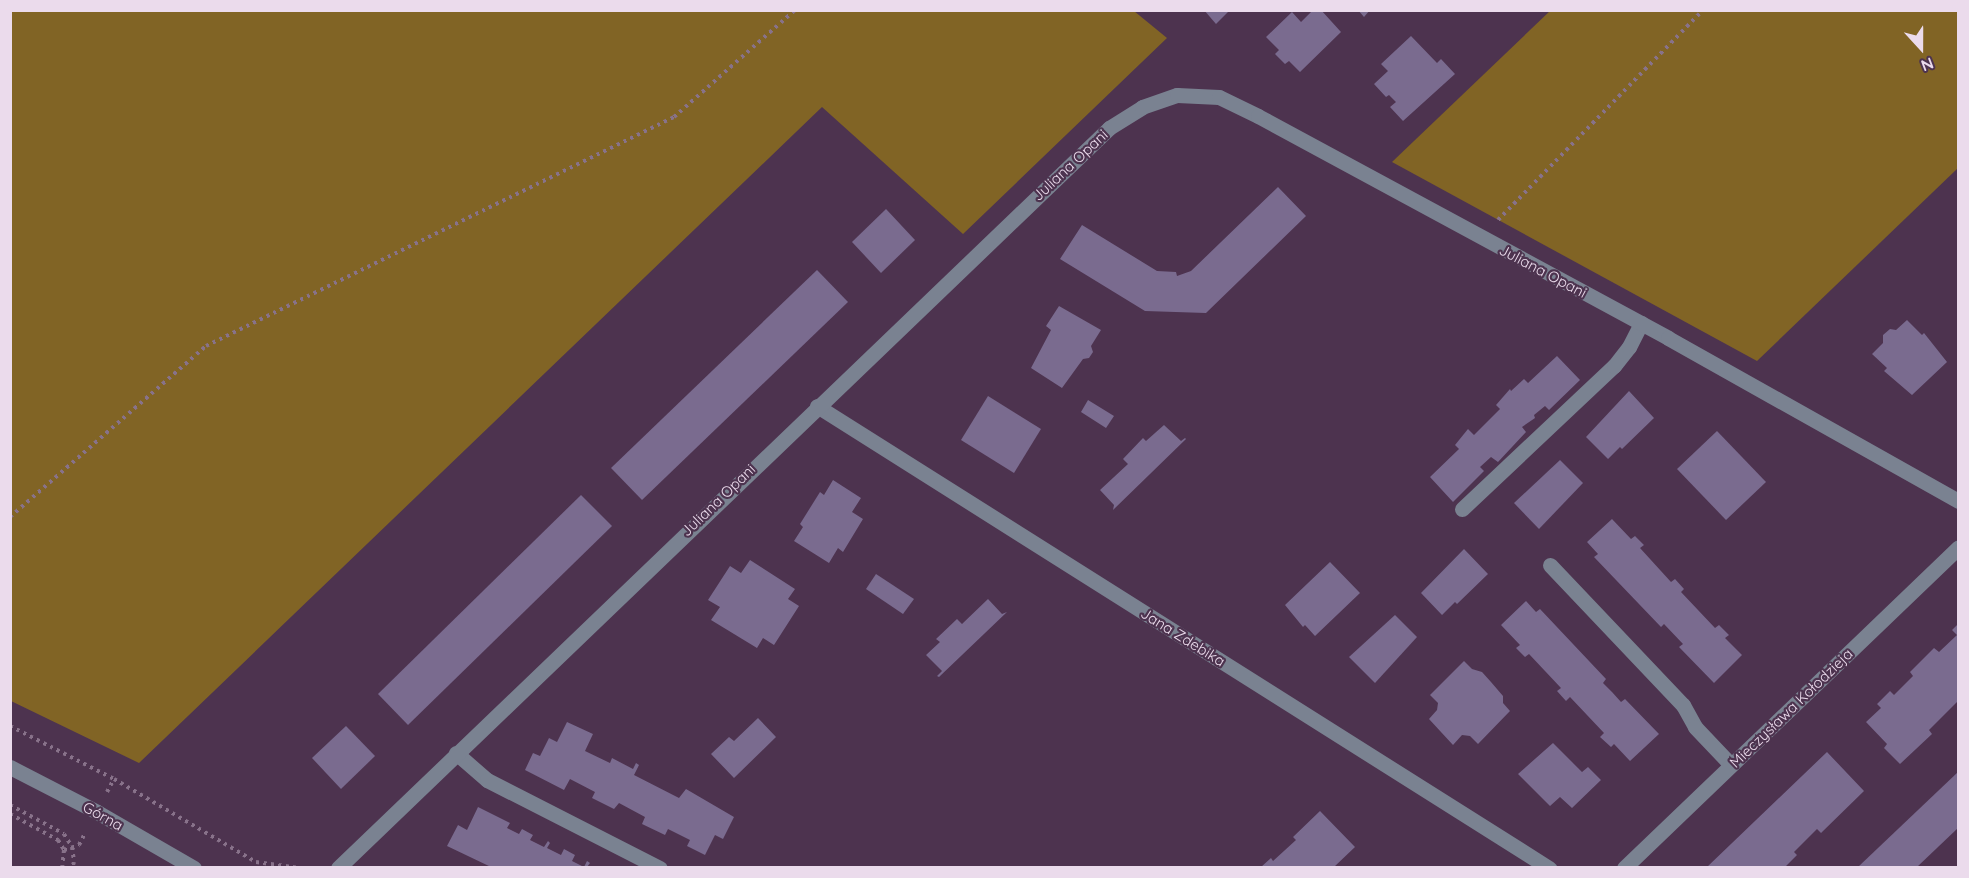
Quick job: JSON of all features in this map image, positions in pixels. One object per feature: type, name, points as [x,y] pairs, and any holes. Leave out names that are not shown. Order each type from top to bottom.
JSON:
[{"type":"street","name":"Juliana Opani","points":[[338,867],[1109,128],[1142,107],[1177,95],[1219,97],[1641,323],[1959,501]]},
{"type":"street","points":[[1462,509],[1614,366],[1629,347],[1641,323]]},
{"type":"street","name":"Jana Zdebika","points":[[817,406],[1549,867]]},
{"type":"street","name":"Mieczysława Kołodzieja","points":[[1624,867],[1959,548]]},
{"type":"street","points":[[1550,565],[1683,705],[1695,727],[1731,765]]},
{"type":"street","points":[[456,753],[487,780],[660,867]]},
{"type":"street","name":"Górna","points":[[10,767],[194,867]]},
{"type":"path","points":[[10,517],[206,346],[674,117],[795,10]]},
{"type":"path","points":[[1481,238],[1703,10]]},
{"type":"path","points":[[10,726],[114,779],[256,862],[300,867]]},
{"type":"path","points":[[10,805],[64,834],[72,848],[74,862],[72,867]]},
{"type":"path","points":[[10,814],[58,840],[64,850],[62,867]]},
{"type":"shaded area","points":[[1551,10],[1958,11],[1958,168],[1757,361],[1392,162]]},
{"type":"shaded area","points":[[11,11],[1134,11],[1167,38],[963,234],[822,107],[139,763],[11,701]]},
{"type":"building","points":[[1204,10],[1230,10],[1216,24]]},
{"type":"building","points":[[1313,10],[1321,10],[1341,32],[1300,72],[1289,61],[1285,64],[1275,54],[1279,50],[1266,37],[1292,12],[1301,22]]},
{"type":"building","points":[[1358,10],[1370,10],[1364,17]]},
{"type":"building","points":[[1411,36],[1437,63],[1441,59],[1455,74],[1403,121],[1390,107],[1396,102],[1389,95],[1386,97],[1374,84],[1388,71],[1381,64]]},
{"type":"building","points":[[1278,187],[1306,216],[1206,313],[1145,311],[1060,259],[1082,225],[1157,271],[1176,272],[1177,276],[1191,271]]},
{"type":"building","points":[[886,209],[915,240],[881,273],[852,242]]},
{"type":"building","points":[[817,270],[848,302],[642,500],[611,468]]},
{"type":"building","points":[[1059,306],[1101,330],[1091,346],[1093,352],[1089,358],[1083,359],[1062,388],[1031,368],[1051,330],[1046,326]]},
{"type":"building","points":[[1907,320],[1922,335],[1924,333],[1947,362],[1912,395],[1884,371],[1887,368],[1872,354],[1883,343],[1883,335],[1890,329],[1896,330]]},
{"type":"building","points":[[1557,356],[1580,380],[1549,410],[1545,406],[1534,415],[1535,418],[1522,427],[1526,432],[1498,462],[1491,457],[1480,467],[1484,471],[1453,502],[1430,477],[1459,449],[1455,445],[1468,429],[1474,435],[1500,409],[1496,405],[1510,389],[1511,391],[1524,379],[1528,383]]},
{"type":"building","points":[[1629,391],[1654,418],[1622,449],[1620,447],[1608,459],[1586,437]]},
{"type":"building","points":[[988,396],[1041,429],[1014,473],[961,440]]},
{"type":"building","points":[[1088,400],[1114,416],[1106,428],[1081,412]]},
{"type":"building","points":[[1164,425],[1181,441],[1186,439],[1113,510],[1114,505],[1100,490],[1128,464],[1123,459],[1143,438],[1146,441]]},
{"type":"building","points":[[1717,431],[1766,482],[1726,520],[1677,469]]},
{"type":"building","points":[[1560,460],[1583,483],[1539,529],[1514,503]]},
{"type":"building","points":[[833,480],[861,498],[852,512],[863,519],[843,552],[838,548],[829,563],[794,541],[803,527],[800,524],[820,492],[824,495]]},
{"type":"building","points":[[581,495],[612,526],[408,725],[378,694]]},
{"type":"building","points":[[1612,519],[1631,539],[1635,536],[1644,545],[1640,548],[1671,582],[1675,579],[1684,589],[1681,592],[1715,628],[1719,625],[1729,635],[1725,638],[1742,655],[1714,683],[1679,647],[1683,644],[1664,624],[1661,627],[1594,557],[1598,554],[1587,542]]},
{"type":"building","points":[[1464,549],[1488,574],[1442,615],[1421,593]]},
{"type":"building","points":[[750,560],[795,589],[788,599],[799,606],[774,645],[763,638],[757,648],[711,620],[720,607],[708,600],[730,566],[741,573]]},
{"type":"building","points":[[1330,562],[1360,593],[1315,636],[1305,625],[1303,627],[1285,605]]},
{"type":"building","points":[[876,574],[914,599],[903,614],[866,589]]},
{"type":"building","points":[[988,599],[1002,614],[1007,612],[939,677],[937,676],[942,671],[926,655],[940,642],[936,639],[957,619],[962,624]]},
{"type":"building","points":[[1526,601],[1536,612],[1540,609],[1606,679],[1603,683],[1621,702],[1625,699],[1659,734],[1630,761],[1614,744],[1611,747],[1600,737],[1604,733],[1570,697],[1566,701],[1557,691],[1561,688],[1529,654],[1525,657],[1516,648],[1520,645],[1501,625]]},
{"type":"building","points":[[1395,615],[1417,637],[1375,683],[1349,657]]},
{"type":"building","points":[[1958,624],[1958,701],[1929,730],[1932,734],[1900,764],[1884,748],[1887,744],[1866,722],[1881,708],[1877,704],[1890,691],[1894,695],[1913,676],[1910,672],[1934,648],[1939,652],[1957,635],[1952,630]]},
{"type":"building","points":[[1464,661],[1472,669],[1482,672],[1503,696],[1503,703],[1510,711],[1478,744],[1470,736],[1462,735],[1453,745],[1429,719],[1437,710],[1438,703],[1430,695]]},
{"type":"building","points":[[758,718],[776,737],[734,778],[711,754],[729,737],[734,741]]},
{"type":"building","points":[[567,722],[593,734],[585,751],[610,763],[612,758],[633,769],[636,763],[639,765],[634,775],[679,798],[686,789],[734,817],[723,839],[715,835],[705,855],[687,846],[690,840],[668,829],[665,835],[642,824],[645,817],[619,803],[614,809],[592,798],[595,792],[570,779],[564,790],[525,770],[533,753],[540,756],[549,738],[557,742]]},
{"type":"building","points":[[346,726],[375,756],[341,789],[312,758]]},
{"type":"building","points":[[1553,743],[1582,772],[1588,767],[1601,780],[1572,808],[1560,797],[1550,806],[1518,774]]},
{"type":"building","points":[[1827,752],[1864,791],[1821,833],[1817,829],[1794,852],[1797,855],[1785,867],[1707,867]]},
{"type":"building","points":[[1958,772],[1958,828],[1917,867],[1858,867]]},
{"type":"building","points":[[478,807],[510,823],[507,828],[519,834],[522,829],[533,835],[530,840],[544,847],[548,841],[550,843],[547,848],[561,855],[564,849],[575,855],[572,861],[584,867],[491,867],[447,846],[458,825],[467,830]]},
{"type":"building","points":[[1320,811],[1355,847],[1334,867],[1261,867],[1271,858],[1273,861],[1296,840],[1293,837]]}]
